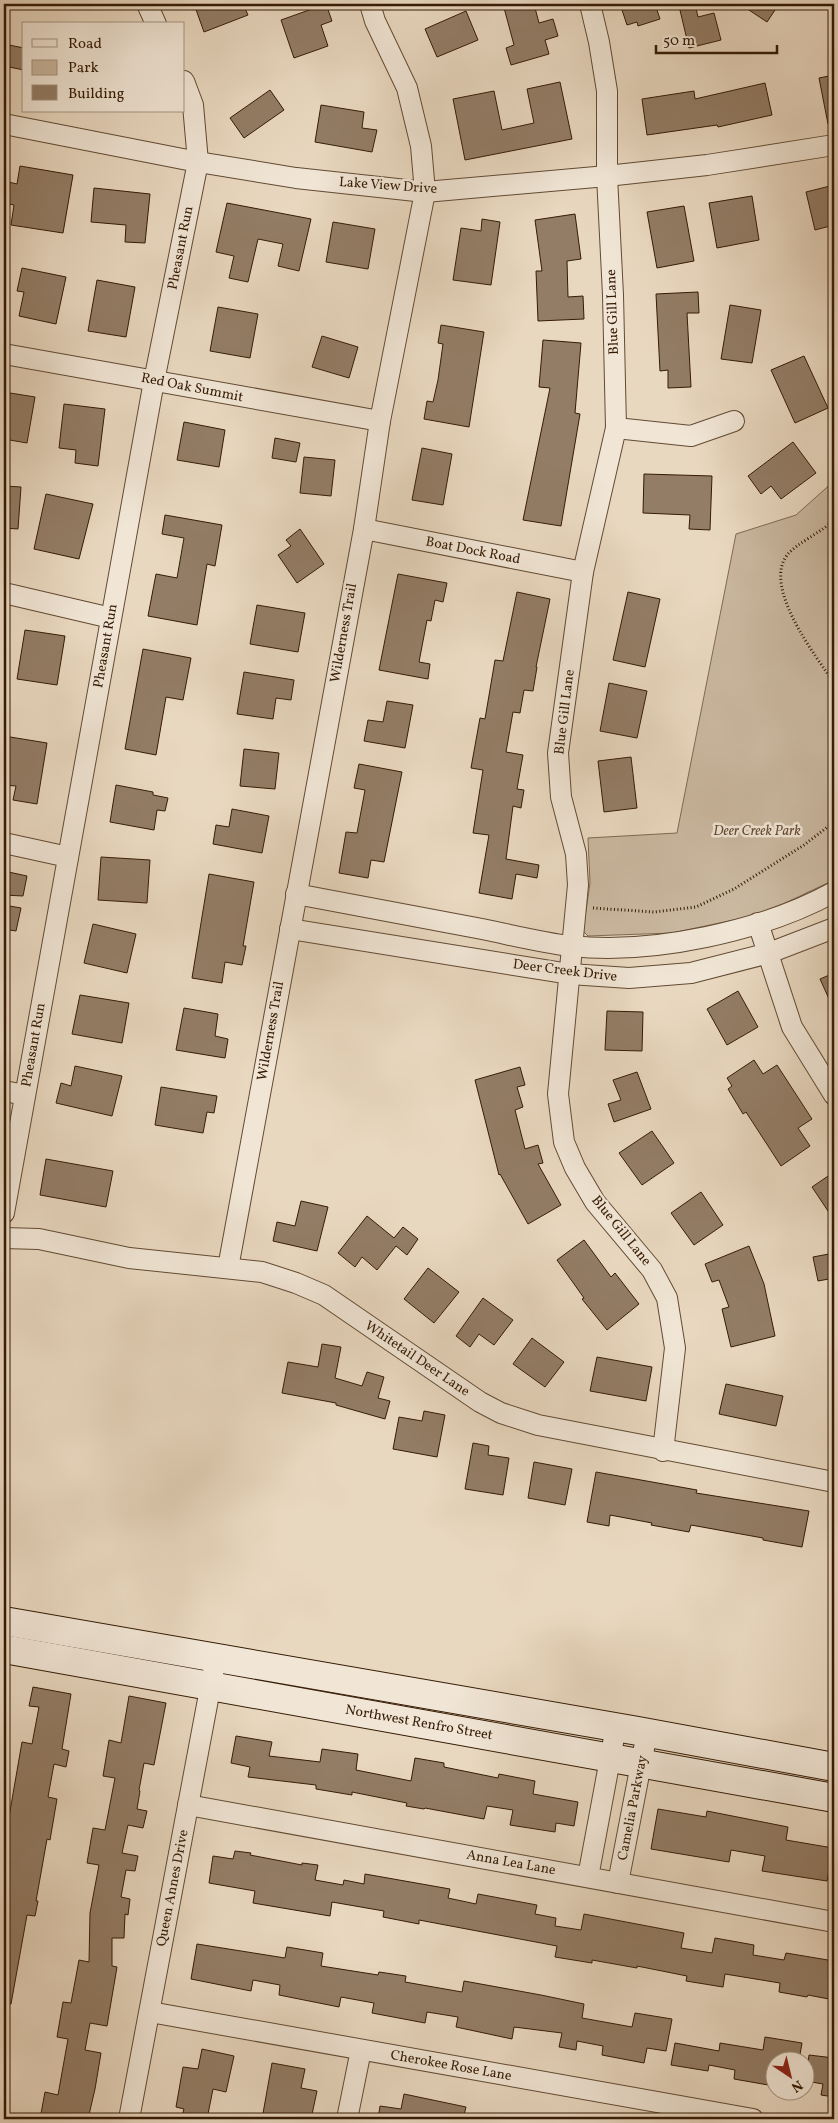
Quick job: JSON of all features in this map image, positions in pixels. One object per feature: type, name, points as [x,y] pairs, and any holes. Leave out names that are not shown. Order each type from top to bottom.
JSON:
[{"type":"main road","points":[[4,1623],[216,1657],[834,1767]]},
{"type":"main road","name":"Northwest Renfro Street","points":[[4,1648],[834,1798]]},
{"type":"street","points":[[147,4],[155,22]]},
{"type":"street","name":"Wilderness Trail","points":[[228,1268],[364,529],[380,421],[425,192],[421,146],[407,88],[375,21],[370,4]]},
{"type":"street","name":"Blue Gill Lane","points":[[590,4],[599,42],[606,91],[607,176],[613,295],[616,428],[583,572],[558,753],[561,798],[576,854],[580,946],[570,974],[558,1094],[564,1142],[575,1168],[595,1202],[652,1270],[667,1298],[675,1348],[663,1450]]},
{"type":"street","name":"Pheasant Run","points":[[4,1213],[154,381],[198,162],[193,105],[185,84]]},
{"type":"street","name":"Lake View Drive","points":[[4,124],[198,162],[296,178],[425,192],[607,176],[707,164],[834,144]]},
{"type":"street","name":"Red Oak Summit","points":[[4,354],[380,421]]},
{"type":"street","points":[[616,428],[691,436],[734,421]]},
{"type":"street","name":"Boat Dock Road","points":[[364,529],[583,572]]},
{"type":"street","points":[[4,593],[112,618]]},
{"type":"street","points":[[4,843],[68,857]]},
{"type":"street","name":"Deer Creek Drive","points":[[296,894],[580,946],[628,948],[680,942],[758,923],[810,906],[834,892]]},
{"type":"street","points":[[758,923],[792,1028],[834,1095]]},
{"type":"street","name":"Deer Creek Drive","points":[[290,929],[570,974],[630,978],[691,974],[769,953],[834,928]]},
{"type":"street","points":[[4,1091],[25,1095]]},
{"type":"street","name":"Whitetail Deer Lane","points":[[4,1238],[39,1239],[129,1258],[262,1272],[296,1283],[324,1295],[480,1402],[501,1413],[538,1425],[834,1482]]},
{"type":"street","name":"Queen Annes Drive","points":[[129,2119],[216,1657]]},
{"type":"street","points":[[588,1877],[616,1727]]},
{"type":"street","name":"Camelia Parkway","points":[[618,1883],[647,1733]]},
{"type":"street","name":"Anna Lea Lane","points":[[188,1805],[834,1922]]},
{"type":"street","name":"Cherokee Rose Lane","points":[[150,2012],[753,2119]]},
{"type":"street","points":[[347,2119],[361,2050]]},
{"type":"path","points":[[834,520],[788,553],[780,569],[787,605],[796,627],[834,683]]},
{"type":"path","points":[[580,946],[590,908],[654,912],[696,907],[734,889],[804,845],[834,822]]},
{"type":"green space","name":"Deer Creek Park","points":[[834,481],[834,880],[762,914],[672,933],[588,936],[583,931],[590,883],[588,838],[677,833],[736,534],[796,515]]},
{"type":"building","points":[[194,4],[243,4],[248,15],[204,32]]},
{"type":"building","points":[[326,4],[332,21],[321,25],[328,46],[294,58],[281,20]]},
{"type":"building","points":[[503,4],[534,4],[539,23],[553,19],[558,36],[545,40],[549,54],[511,65],[506,48],[514,45]]},
{"type":"building","points":[[620,4],[655,4],[660,19],[638,26],[637,22],[627,25]]},
{"type":"building","points":[[695,4],[698,17],[714,13],[721,40],[689,48],[679,6]]},
{"type":"building","points":[[740,4],[779,4],[767,22]]},
{"type":"building","points":[[466,11],[478,40],[437,57],[425,29]]},
{"type":"building","points":[[4,44],[22,48],[22,70],[4,66]]},
{"type":"building","points":[[834,75],[834,123],[828,124],[819,78]]},
{"type":"building","points":[[560,82],[572,139],[465,160],[453,99],[494,91],[502,130],[534,123],[527,89]]},
{"type":"building","points":[[765,83],[772,115],[718,127],[717,125],[647,135],[642,99],[694,91],[695,99]]},
{"type":"building","points":[[270,90],[284,110],[244,138],[230,118]]},
{"type":"building","points":[[321,105],[364,112],[362,128],[377,130],[372,152],[315,142]]},
{"type":"building","points":[[20,166],[73,175],[63,233],[11,225],[14,205],[4,203],[4,181],[17,184]]},
{"type":"building","points":[[834,185],[834,225],[815,230],[806,192]]},
{"type":"building","points":[[94,188],[150,194],[145,243],[125,242],[126,225],[91,222]]},
{"type":"building","points":[[752,196],[759,240],[717,248],[709,203]]},
{"type":"building","points":[[227,203],[311,219],[299,271],[278,266],[283,244],[258,239],[248,282],[229,278],[234,256],[216,252]]},
{"type":"building","points":[[684,206],[694,261],[657,268],[647,212]]},
{"type":"building","points":[[575,214],[581,259],[567,261],[568,297],[583,296],[584,319],[538,321],[536,271],[542,271],[535,220]]},
{"type":"building","points":[[482,219],[500,222],[491,285],[453,280],[461,228],[481,231]]},
{"type":"building","points":[[333,222],[375,229],[368,269],[326,262]]},
{"type":"building","points":[[22,268],[66,277],[56,324],[19,316],[24,292],[17,291]]},
{"type":"building","points":[[97,280],[135,287],[126,337],[88,331]]},
{"type":"building","points":[[698,292],[699,313],[687,313],[691,387],[668,388],[668,370],[660,371],[656,294]]},
{"type":"building","points":[[730,305],[761,310],[752,363],[721,359]]},
{"type":"building","points":[[218,307],[258,314],[250,358],[210,351]]},
{"type":"building","points":[[441,325],[484,332],[469,427],[424,419],[427,401],[433,402],[438,380],[443,344],[438,343]]},
{"type":"building","points":[[322,336],[358,347],[349,378],[312,367]]},
{"type":"building","points":[[543,340],[581,343],[575,413],[580,414],[561,526],[523,520],[550,388],[539,387]]},
{"type":"building","points":[[804,356],[828,408],[795,423],[771,370]]},
{"type":"building","points":[[4,392],[35,397],[27,443],[4,439]]},
{"type":"building","points":[[64,404],[105,409],[98,466],[75,463],[76,450],[59,448]]},
{"type":"building","points":[[184,422],[225,430],[219,467],[177,460]]},
{"type":"building","points":[[275,438],[300,443],[296,462],[272,458]]},
{"type":"building","points":[[793,442],[816,473],[781,499],[771,486],[761,494],[748,476]]},
{"type":"building","points":[[422,448],[452,454],[443,505],[412,500]]},
{"type":"building","points":[[304,457],[335,460],[331,496],[300,493]]},
{"type":"building","points":[[644,474],[712,476],[710,530],[689,529],[690,515],[643,513]]},
{"type":"building","points":[[4,486],[21,487],[18,529],[4,528]]},
{"type":"building","points":[[46,494],[93,504],[79,559],[34,549]]},
{"type":"building","points":[[165,515],[222,525],[215,566],[207,564],[197,625],[148,616],[156,574],[177,578],[184,538],[162,534]]},
{"type":"building","points":[[300,529],[324,564],[297,583],[278,555],[291,546],[286,540]]},
{"type":"building","points":[[398,574],[447,583],[443,602],[435,600],[431,621],[427,620],[419,662],[430,664],[428,679],[379,670]]},
{"type":"building","points":[[517,592],[550,599],[533,691],[524,690],[520,713],[513,712],[506,752],[523,755],[517,789],[524,790],[521,808],[513,806],[506,859],[539,865],[537,878],[516,874],[512,899],[479,893],[489,835],[473,833],[483,770],[471,768],[480,718],[485,719],[495,660],[503,661]]},
{"type":"building","points":[[628,592],[660,599],[645,667],[613,660]]},
{"type":"building","points":[[257,605],[305,613],[298,652],[250,644]]},
{"type":"building","points":[[25,630],[65,636],[57,685],[17,679]]},
{"type":"building","points":[[143,649],[191,658],[183,700],[166,697],[156,755],[125,749]]},
{"type":"building","points":[[244,672],[294,680],[291,700],[276,698],[273,719],[237,714]]},
{"type":"building","points":[[609,683],[647,691],[637,738],[600,731]]},
{"type":"building","points":[[387,701],[413,705],[405,748],[364,741],[368,720],[383,722]]},
{"type":"building","points":[[4,736],[47,743],[37,804],[13,800],[16,786],[4,785]]},
{"type":"building","points":[[244,749],[279,753],[275,789],[240,786]]},
{"type":"building","points":[[631,757],[637,808],[604,812],[598,761]]},
{"type":"building","points":[[359,764],[402,772],[384,862],[371,860],[368,878],[339,873],[346,832],[357,833],[365,790],[354,788]]},
{"type":"building","points":[[116,785],[153,792],[153,795],[168,798],[165,811],[157,810],[154,830],[110,822]]},
{"type":"building","points":[[232,809],[269,816],[262,853],[213,844],[216,825],[229,827]]},
{"type":"building","points":[[101,857],[150,860],[147,903],[98,900]]},
{"type":"building","points":[[4,871],[27,876],[23,896],[4,895]]},
{"type":"building","points":[[209,874],[254,882],[243,946],[246,946],[242,965],[225,962],[222,983],[192,978]]},
{"type":"building","points":[[4,905],[21,908],[16,931],[4,929]]},
{"type":"building","points":[[93,924],[136,934],[127,973],[84,963]]},
{"type":"building","points":[[834,973],[834,1010],[820,979]]},
{"type":"building","points":[[738,991],[758,1027],[727,1045],[707,1009]]},
{"type":"building","points":[[80,995],[129,1003],[122,1043],[72,1034]]},
{"type":"building","points":[[184,1008],[218,1014],[215,1036],[228,1039],[225,1058],[176,1050]]},
{"type":"building","points":[[607,1011],[643,1012],[642,1051],[605,1050]]},
{"type":"building","points":[[754,1060],[763,1074],[777,1065],[812,1119],[798,1128],[810,1146],[781,1166],[746,1112],[743,1114],[728,1089],[732,1086],[727,1078]]},
{"type":"building","points":[[75,1066],[122,1076],[112,1116],[56,1103],[61,1083],[71,1086]]},
{"type":"building","points":[[520,1067],[525,1085],[517,1087],[523,1107],[515,1110],[525,1149],[538,1145],[543,1163],[538,1164],[561,1205],[528,1224],[499,1175],[475,1080]]},
{"type":"building","points":[[637,1072],[651,1109],[614,1122],[608,1104],[621,1100],[613,1080]]},
{"type":"building","points":[[161,1087],[217,1096],[214,1113],[207,1112],[203,1133],[155,1125]]},
{"type":"building","points":[[652,1131],[674,1163],[642,1185],[619,1153]]},
{"type":"building","points":[[46,1159],[113,1171],[106,1207],[40,1195]]},
{"type":"building","points":[[834,1172],[834,1220],[812,1187]]},
{"type":"building","points":[[701,1192],[723,1225],[694,1245],[671,1213]]},
{"type":"building","points":[[301,1201],[328,1207],[317,1251],[273,1241],[277,1222],[295,1226]]},
{"type":"building","points":[[367,1216],[394,1238],[403,1227],[418,1239],[407,1255],[396,1246],[377,1270],[362,1257],[355,1267],[338,1253]]},
{"type":"building","points":[[584,1240],[611,1277],[615,1273],[639,1304],[607,1330],[582,1299],[584,1298],[557,1260]]},
{"type":"building","points":[[749,1246],[764,1284],[775,1336],[731,1347],[722,1309],[729,1307],[719,1280],[712,1282],[705,1264]]},
{"type":"building","points":[[834,1253],[834,1278],[818,1281],[813,1257]]},
{"type":"building","points":[[428,1268],[459,1292],[434,1323],[404,1299]]},
{"type":"building","points":[[483,1298],[513,1320],[494,1345],[479,1334],[470,1347],[456,1336]]},
{"type":"building","points":[[532,1338],[564,1362],[545,1387],[513,1364]]},
{"type":"building","points":[[322,1344],[341,1347],[335,1378],[362,1386],[367,1372],[384,1377],[378,1398],[390,1401],[385,1419],[336,1405],[336,1403],[282,1393],[288,1362],[318,1367]]},
{"type":"building","points":[[597,1357],[652,1367],[646,1401],[590,1391]]},
{"type":"building","points":[[726,1384],[783,1396],[776,1426],[719,1414]]},
{"type":"building","points":[[424,1411],[445,1415],[437,1457],[393,1449],[399,1417],[422,1421]]},
{"type":"building","points":[[473,1443],[489,1446],[488,1455],[509,1458],[503,1495],[465,1489]]},
{"type":"building","points":[[534,1462],[572,1469],[565,1505],[528,1498]]},
{"type":"building","points":[[596,1472],[697,1490],[696,1493],[809,1511],[802,1547],[691,1525],[689,1532],[610,1515],[609,1526],[587,1522]]},
{"type":"building","points":[[33,1687],[71,1694],[62,1749],[69,1751],[66,1767],[54,1764],[48,1797],[57,1799],[50,1840],[47,1839],[35,1916],[27,1915],[11,2004],[4,2004],[4,1901],[10,1863],[4,1862],[4,1846],[22,1742],[32,1744],[39,1707],[29,1706]]},
{"type":"building","points":[[129,1696],[166,1703],[154,1765],[144,1763],[139,1790],[137,1809],[147,1811],[143,1828],[128,1825],[122,1853],[138,1856],[135,1871],[126,1870],[121,1897],[130,1899],[128,1915],[125,1914],[124,1938],[112,1938],[112,1966],[117,1967],[107,2026],[90,2023],[85,2050],[101,2053],[95,2089],[88,2119],[40,2119],[45,2092],[58,2095],[68,2039],[57,2037],[63,2002],[71,2003],[79,1960],[89,1962],[90,1913],[99,1865],[87,1863],[93,1828],[105,1830],[115,1778],[103,1776],[109,1740],[121,1743]]},
{"type":"building","points":[[236,1736],[272,1742],[269,1756],[320,1762],[322,1749],[358,1754],[356,1770],[411,1781],[415,1758],[444,1763],[444,1767],[498,1778],[499,1774],[535,1781],[533,1794],[578,1802],[574,1826],[556,1823],[555,1832],[510,1825],[513,1810],[487,1806],[484,1819],[406,1806],[407,1803],[352,1792],[352,1795],[316,1789],[316,1785],[248,1777],[250,1767],[231,1763]]},
{"type":"building","points":[[658,1809],[706,1817],[707,1811],[788,1827],[786,1840],[833,1848],[827,1881],[762,1871],[765,1856],[731,1850],[729,1862],[651,1849]]},
{"type":"building","points":[[235,1851],[302,1865],[302,1863],[318,1865],[315,1880],[343,1885],[344,1880],[364,1884],[365,1874],[450,1889],[448,1898],[476,1904],[478,1894],[537,1905],[535,1914],[556,1918],[555,1926],[581,1930],[584,1914],[684,1933],[681,1948],[712,1953],[715,1938],[754,1945],[753,1955],[784,1960],[786,1953],[834,1961],[834,2000],[779,1992],[780,1983],[725,1974],[723,1987],[686,1981],[687,1976],[637,1966],[637,1968],[592,1960],[592,1963],[555,1957],[557,1946],[419,1920],[419,1924],[383,1917],[384,1911],[332,1902],[330,1916],[253,1903],[255,1891],[209,1883],[213,1856],[233,1859]]},
{"type":"building","points":[[197,1944],[285,1958],[287,1947],[323,1953],[321,1966],[378,1975],[379,1972],[406,1976],[405,1982],[462,1992],[464,1981],[541,1995],[584,2004],[582,2018],[632,2027],[635,2013],[672,2019],[666,2051],[647,2048],[644,2063],[602,2055],[603,2046],[577,2041],[576,2050],[559,2047],[562,2033],[514,2027],[512,2039],[456,2027],[458,2017],[427,2012],[425,2023],[372,2013],[374,2003],[341,1997],[339,2007],[279,1995],[280,1985],[253,1980],[251,1991],[191,1979]]},
{"type":"building","points":[[765,2037],[802,2043],[801,2050],[766,2050],[766,2085],[734,2079],[735,2070],[709,2065],[708,2071],[671,2065],[675,2043],[719,2051],[720,2043],[763,2050]]},
{"type":"building","points":[[202,2049],[234,2056],[226,2092],[213,2089],[207,2119],[181,2119],[184,2109],[176,2107],[183,2067],[198,2069]]},
{"type":"building","points":[[816,2056],[834,2058],[834,2097],[821,2095],[823,2084],[816,2083]]},
{"type":"building","points":[[272,2063],[305,2069],[301,2088],[317,2091],[311,2119],[262,2119]]},
{"type":"building","points":[[404,2094],[466,2107],[463,2119],[378,2119],[380,2106],[401,2109]]}]
